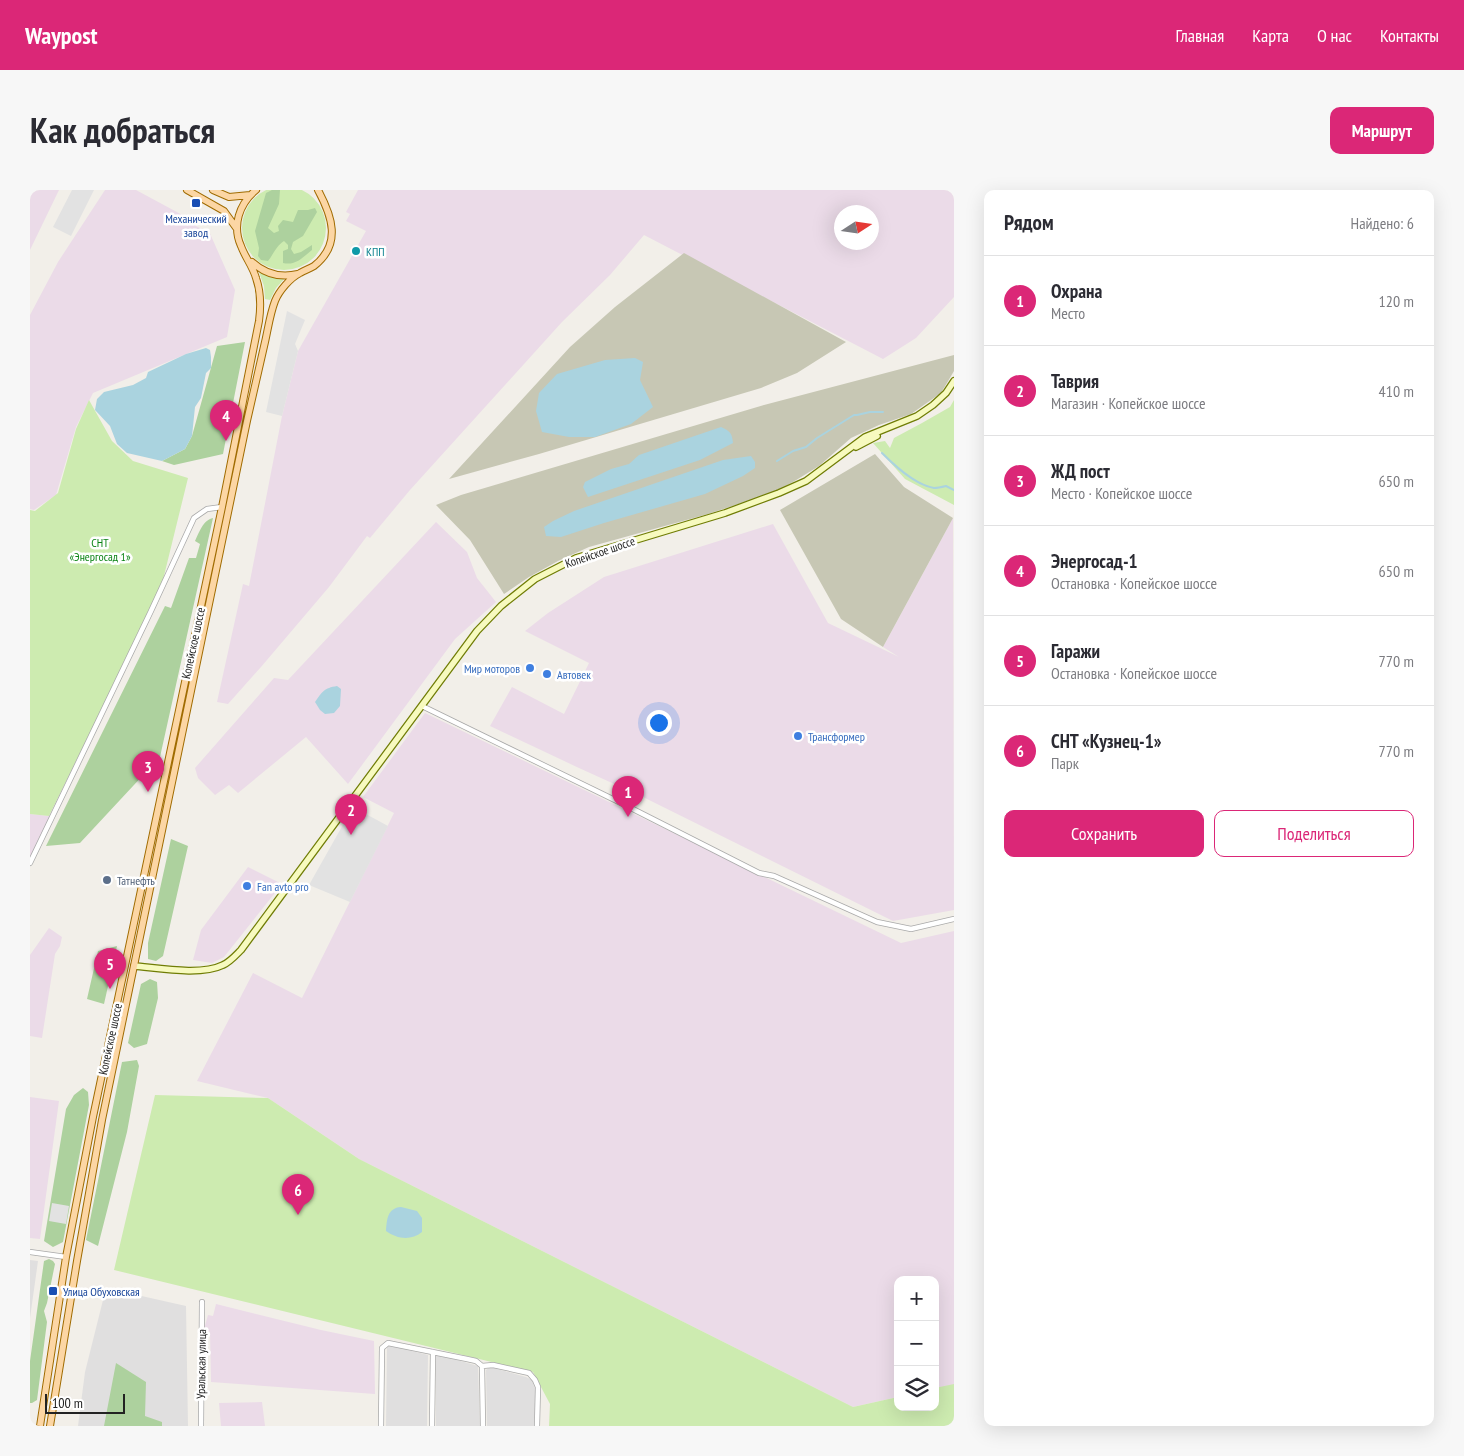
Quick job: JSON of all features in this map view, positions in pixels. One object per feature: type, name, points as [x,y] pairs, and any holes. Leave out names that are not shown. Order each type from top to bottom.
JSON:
[{"type":"main road","points":[[188,190],[224,211],[237,228]]},
{"type":"main road","points":[[213,190],[229,197],[250,195]]},
{"type":"main road","points":[[237,228],[242,207],[256,190]]},
{"type":"main road","points":[[313,190],[326,204]]},
{"type":"main road","name":"Копейское шоссе","points":[[50,1426],[102,1120],[270,318],[277,296],[298,274],[320,260],[331,238],[332,225],[329,212],[318,190]]},
{"type":"main road","name":"Копейское шоссе","points":[[40,1426],[66,1257],[93,1117],[222,507],[260,312],[260,290],[254,272],[240,244],[237,228]]},
{"type":"main road","points":[[247,258],[270,274],[284,276],[298,274]]},
{"type":"main road","points":[[125,964],[134,966]]},
{"type":"main road","points":[[66,1257],[77,1261]]},
{"type":"street","name":"Копейское шоссе","points":[[134,966],[207,970],[224,965],[241,950],[477,631],[501,606],[535,579],[576,558],[725,513],[780,493],[806,481],[865,437],[917,416],[946,393],[954,380]]},
{"type":"street","points":[[30,863],[151,612],[194,518],[206,509],[222,507]]},
{"type":"street","points":[[422,706],[759,873],[774,876],[877,922],[911,929],[954,918]]},
{"type":"street","points":[[30,1252],[66,1257]]},
{"type":"street","name":"Уральская улица","points":[[201,1426],[202,1302]]},
{"type":"street","points":[[381,1426],[382,1348],[388,1343],[440,1352],[476,1361],[482,1366],[493,1365],[529,1373],[538,1387],[537,1426]]},
{"type":"street","points":[[432,1426],[433,1352]]},
{"type":"street","points":[[482,1366],[483,1426]]},
{"type":"shaded area","points":[[33,190],[59,190],[30,250],[30,196]]},
{"type":"shaded area","points":[[72,190],[94,190],[71,236],[53,227]]},
{"type":"shaded area","points":[[105,190],[136,190],[188,218],[186,221],[204,230],[208,229],[235,290],[227,337],[93,393],[76,427],[56,495],[34,510],[30,509],[30,315],[58,262]]},
{"type":"shaded area","points":[[358,190],[954,190],[954,297],[916,338],[883,359],[644,235],[610,275],[562,322],[410,490],[370,538],[367,536],[329,587],[228,704],[217,702],[243,584],[249,586],[282,416],[298,351],[366,231],[346,221],[350,214],[346,212]]},
{"type":"shaded area","points":[[684,253],[846,342],[797,373],[761,388],[449,479],[570,347],[615,307]]},
{"type":"shaded area","points":[[287,311],[305,320],[295,344],[298,351],[282,416],[266,412]]},
{"type":"shaded area","points":[[954,355],[954,371],[941,393],[911,414],[879,425],[851,438],[819,466],[793,482],[769,494],[708,514],[589,547],[529,577],[504,594],[470,540],[436,505],[461,495],[764,405]]},
{"type":"shaded area","points":[[875,454],[904,487],[953,518],[883,647],[841,619],[780,510]]},
{"type":"shaded area","points":[[953,518],[954,910],[893,921],[645,798],[490,726],[512,687],[564,714],[589,663],[525,631],[548,613],[604,577],[773,524],[828,623],[899,657],[883,647]]},
{"type":"shaded area","points":[[436,522],[467,552],[477,578],[496,602],[455,639],[348,784],[306,737],[238,793],[229,785],[215,795],[198,778],[195,768],[274,678],[288,680]]},
{"type":"shaded area","points":[[425,713],[901,943],[954,931],[954,1386],[939,1389],[939,1276],[894,1276],[894,1398],[853,1407],[359,1159],[268,1098],[197,1081],[253,973],[302,998],[394,813],[363,797]]},
{"type":"shaded area","points":[[353,807],[388,826],[350,902],[309,885]]},
{"type":"shaded area","points":[[30,814],[50,816],[30,857]]},
{"type":"shaded area","points":[[248,867],[282,884],[224,957],[212,963],[193,960],[201,930]]},
{"type":"shaded area","points":[[49,928],[62,937],[60,946],[55,954],[42,1038],[30,1036],[30,955]]},
{"type":"shaded area","points":[[30,1097],[59,1101],[40,1239],[30,1238]]},
{"type":"shaded area","points":[[52,1203],[69,1206],[66,1224],[49,1221]]},
{"type":"shaded area","points":[[30,1260],[38,1261],[30,1318]]},
{"type":"shaded area","points":[[106,1288],[186,1306],[188,1426],[78,1426],[85,1372]]},
{"type":"shaded area","points":[[216,1304],[374,1341],[375,1394],[211,1382],[210,1332],[204,1329],[208,1315],[213,1316]]},
{"type":"shaded area","points":[[392,1346],[428,1355],[427,1426],[386,1426],[387,1347]]},
{"type":"shaded area","points":[[436,1354],[478,1366],[480,1426],[436,1426]]},
{"type":"shaded area","points":[[490,1367],[532,1380],[536,1391],[534,1426],[487,1426],[486,1370]]},
{"type":"shaded area","points":[[262,1402],[265,1426],[221,1426],[219,1403]]},
{"type":"green space","points":[[284,186],[300,189],[314,198],[323,212],[326,228],[323,244],[314,258],[300,267],[284,270],[268,267],[254,258],[245,244],[242,228],[245,212],[254,198],[268,189]]},
{"type":"green space","points":[[272,190],[280,190],[279,204],[268,228],[274,233],[279,231],[278,226],[283,220],[293,222],[298,210],[315,208],[317,212],[303,236],[293,242],[291,249],[294,254],[312,245],[312,250],[299,260],[288,264],[283,263],[283,251],[288,249],[288,245],[284,241],[268,261],[261,260],[258,256],[259,248],[255,231],[266,193]]},
{"type":"green space","points":[[259,272],[270,277],[285,278],[276,288],[270,300],[265,299],[264,286]]},
{"type":"green space","points":[[245,342],[223,454],[174,465],[162,461],[185,449],[192,436],[217,346]]},
{"type":"green space","name":"СНТ «Энергосад 1»","points":[[89,400],[112,441],[133,461],[188,478],[161,588],[49,816],[30,814],[30,510],[35,511],[58,493],[76,429]]},
{"type":"green space","points":[[954,400],[954,505],[905,479],[873,443],[885,441],[890,448],[894,438],[950,407]]},
{"type":"green space","points":[[213,518],[160,757],[80,843],[46,846],[165,606],[171,608],[189,558],[196,558],[200,544],[195,541],[200,531],[207,521]]},
{"type":"green space","points":[[171,839],[188,846],[163,956],[156,961],[148,959],[148,943]]},
{"type":"green space","points":[[117,946],[104,1004],[87,999],[98,951]]},
{"type":"green space","points":[[150,979],[157,982],[158,998],[147,1044],[134,1048],[128,1043],[141,984]]},
{"type":"green space","points":[[137,1060],[139,1066],[127,1132],[98,1246],[86,1240],[122,1062]]},
{"type":"green space","points":[[83,1088],[88,1092],[89,1105],[63,1242],[53,1247],[44,1241],[66,1109],[74,1095]]},
{"type":"green space","points":[[155,1095],[268,1098],[359,1159],[853,1407],[894,1398],[894,1411],[939,1411],[939,1387],[954,1384],[954,1426],[549,1426],[550,1404],[533,1372],[114,1270]]},
{"type":"green space","points":[[49,1259],[55,1264],[44,1311],[47,1322],[37,1400],[30,1403],[30,1361],[44,1261]]},
{"type":"green space","points":[[116,1363],[146,1382],[145,1416],[162,1422],[162,1426],[104,1426]]},
{"type":"water","points":[[206,348],[210,350],[211,368],[206,373],[201,398],[195,407],[192,436],[185,449],[162,461],[127,453],[117,444],[110,426],[95,410],[97,399],[104,392],[133,385],[146,378],[148,372],[186,354]]},
{"type":"water","points":[[635,358],[643,362],[640,380],[653,407],[631,424],[595,437],[569,437],[542,432],[536,411],[539,393],[557,374],[605,360]]},
{"type":"water","points":[[721,427],[730,433],[733,443],[700,460],[588,497],[583,487],[585,482],[611,469],[629,464],[639,455]]},
{"type":"water","points":[[751,456],[755,462],[755,468],[743,476],[705,494],[561,537],[546,536],[544,527],[574,511],[723,460]]},
{"type":"water","points":[[337,686],[341,689],[340,706],[334,713],[325,714],[315,702],[324,691]]},
{"type":"water","points":[[401,1207],[417,1211],[422,1218],[422,1232],[418,1235],[404,1238],[386,1231],[390,1212]]},
{"type":"waterway","points":[[777,461],[793,451],[806,447],[854,415],[883,412]]},
{"type":"waterway","points":[[882,453],[899,469],[920,483],[934,488],[946,486],[954,490]]},
{"type":"place","name":"Механический завод","points":[[196,203]]},
{"type":"place","name":"КПП","points":[[356,251]]},
{"type":"place","name":"Энергосад-1","points":[[226,441]]},
{"type":"place","name":"Мир моторов","points":[[530,668]]},
{"type":"place","name":"Автовек","points":[[547,674]]},
{"type":"place","name":"Трансформер","points":[[798,736]]},
{"type":"place","name":"ЖД пост","points":[[148,792]]},
{"type":"place","name":"Охрана","points":[[628,817]]},
{"type":"place","name":"Таврия","points":[[351,835]]},
{"type":"place","name":"Татнефть","points":[[107,880]]},
{"type":"place","name":"Fan avto pro","points":[[247,886]]},
{"type":"place","name":"Гаражи","points":[[110,989]]},
{"type":"place","name":"СНТ «Кузнец-1»","points":[[298,1215]]},
{"type":"place","name":"Улица Обуховская","points":[[53,1291]]}]
